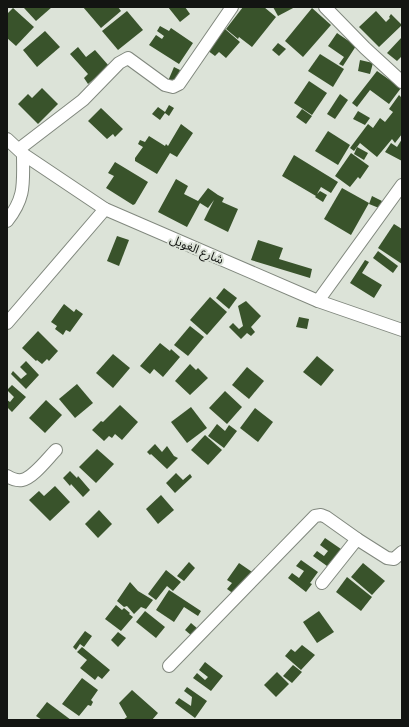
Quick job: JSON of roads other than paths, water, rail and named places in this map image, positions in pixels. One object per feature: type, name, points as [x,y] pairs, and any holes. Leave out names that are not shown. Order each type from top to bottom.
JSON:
[{"type":"street","points":[[7,221],[16,210],[22,196],[21,152],[36,135],[83,100],[119,63],[128,58],[165,85],[173,87],[179,84],[232,7]]},
{"type":"street","points":[[325,7],[365,48],[402,82]]},
{"type":"street","name":"شارع الغويل","points":[[7,139],[21,152],[105,209],[318,301],[402,330]]},
{"type":"street","points":[[318,301],[402,185]]},
{"type":"street","points":[[7,323],[105,209]]},
{"type":"street","points":[[7,476],[21,481],[29,478],[56,450]]},
{"type":"street","points":[[169,666],[315,516],[321,515],[326,517],[387,558],[394,559],[401,556]]},
{"type":"street","points":[[322,583],[357,538]]}]
